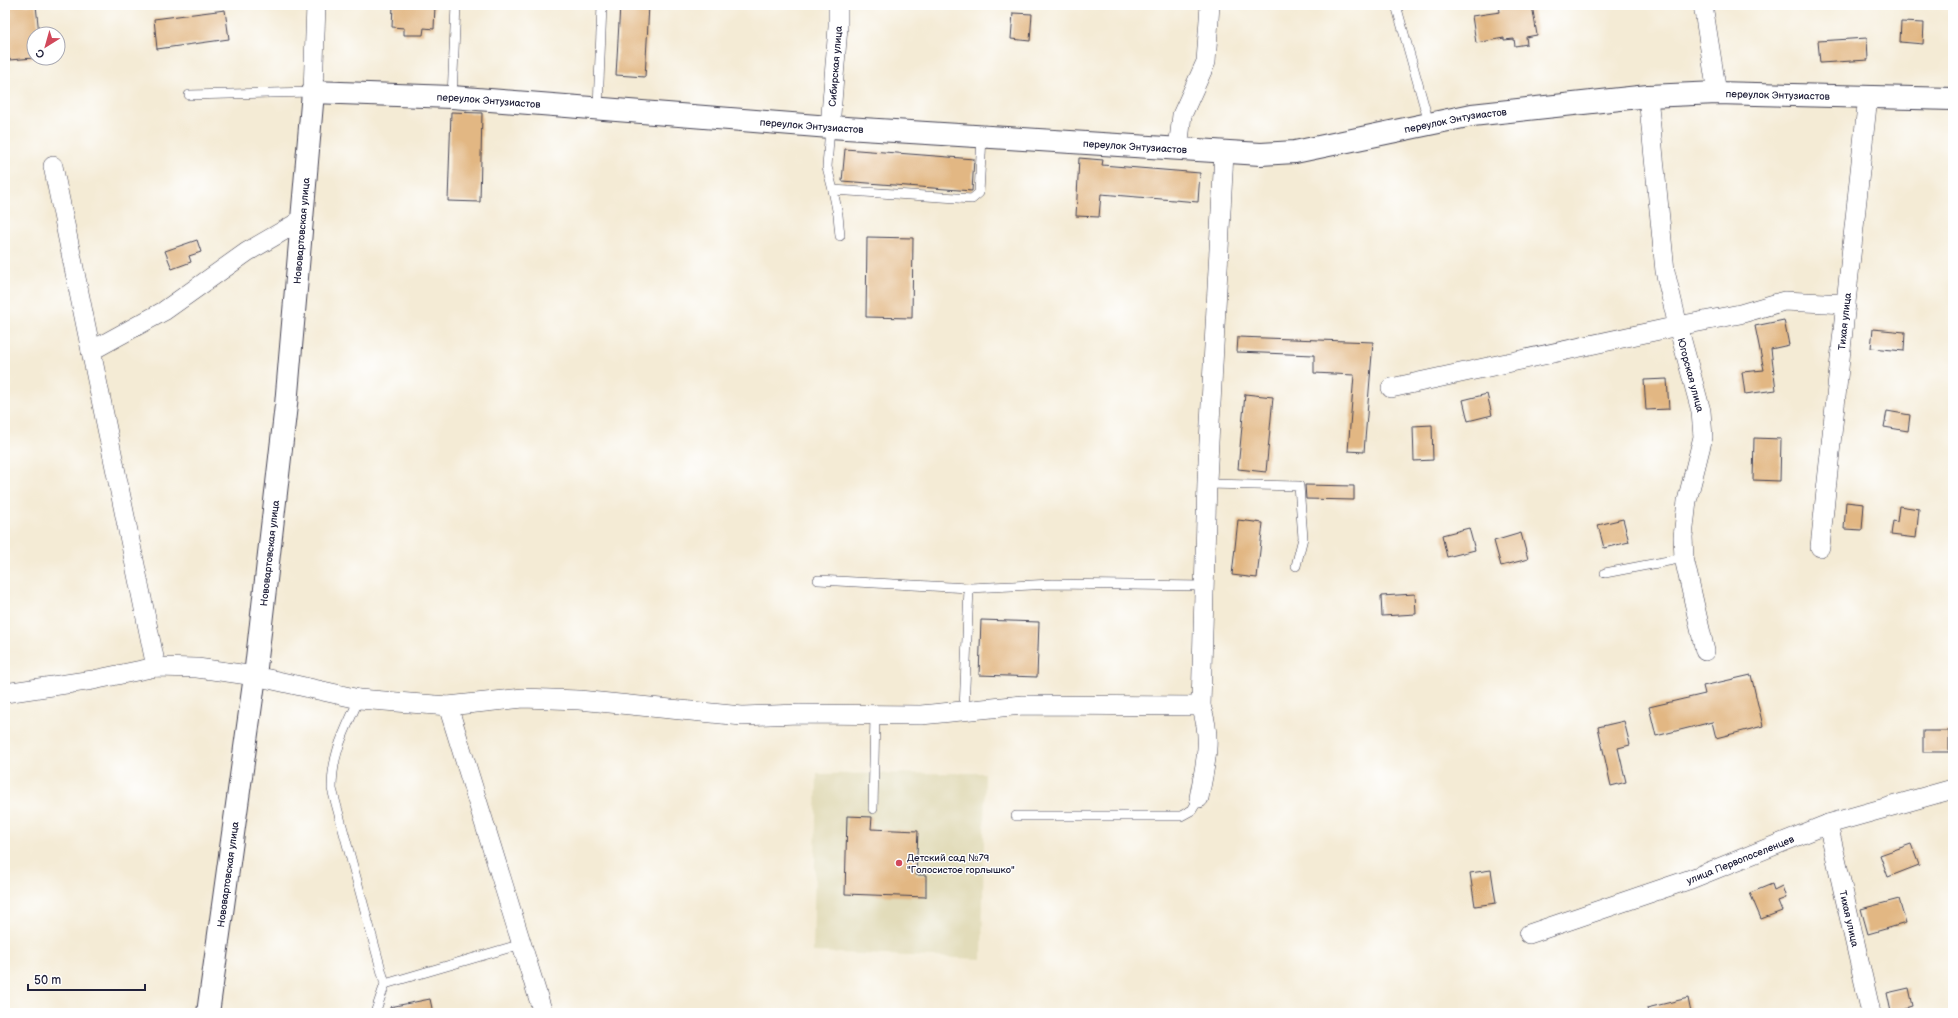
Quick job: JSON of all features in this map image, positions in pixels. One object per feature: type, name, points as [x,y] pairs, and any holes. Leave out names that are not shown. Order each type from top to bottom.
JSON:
[{"type":"main road","name":"переулок Энтузиастов","points":[[313,92],[452,97],[982,138],[1261,154],[1295,152],[1429,123],[1534,107],[1648,96],[1717,92],[1953,99]]},
{"type":"main road","name":"Нововартовская улица","points":[[208,1013],[254,676],[286,405],[313,92]]},
{"type":"street","points":[[313,92],[316,5]]},
{"type":"street","name":"Сибирская улица","points":[[830,127],[838,27],[838,5]]},
{"type":"street","points":[[1178,149],[1182,115],[1206,62],[1210,5]]},
{"type":"street","points":[[1703,5],[1717,92]]},
{"type":"street","name":"Югорская улица","points":[[1648,96],[1665,271],[1701,411],[1702,437],[1687,501],[1683,537],[1684,558],[1705,651]]},
{"type":"street","name":"Тихая улица","points":[[1820,547],[1868,96]]},
{"type":"street","points":[[1199,798],[1208,738],[1207,723],[1201,706],[1204,586],[1207,484],[1224,153]]},
{"type":"street","points":[[53,166],[156,667]]},
{"type":"street","points":[[91,351],[164,311],[247,252],[302,220]]},
{"type":"street","points":[[1391,388],[1740,314],[1784,301],[1846,304]]},
{"type":"street","points":[[5,693],[93,680],[156,667],[197,668],[254,676],[359,698],[448,706],[523,698],[579,700],[742,716],[799,714],[920,715],[1023,705],[1201,706]]},
{"type":"street","points":[[448,706],[544,1013]]},
{"type":"street","name":"улица Первопоселенцев","points":[[1529,934],[1691,879],[1828,824],[1953,789]]},
{"type":"street","name":"Тихая улица","points":[[1828,824],[1870,1013]]},
{"type":"lane","points":[[452,97],[456,5]]},
{"type":"lane","points":[[598,108],[602,5]]},
{"type":"lane","points":[[1396,5],[1429,123]]},
{"type":"lane","name":"переулок Энтузиастов","points":[[189,95],[313,92]]},
{"type":"lane","points":[[830,127],[828,166],[838,215],[840,236]]},
{"type":"lane","points":[[833,190],[972,199],[979,193],[982,138]]},
{"type":"lane","points":[[1207,484],[1299,486],[1303,538],[1296,566]]},
{"type":"lane","points":[[1605,573],[1684,558]]},
{"type":"lane","points":[[818,580],[969,588],[1053,584],[1204,586]]},
{"type":"lane","points":[[964,711],[969,588]]},
{"type":"lane","points":[[359,698],[337,748],[332,770],[332,789],[385,984],[375,1013]]},
{"type":"lane","points":[[873,809],[875,715]]},
{"type":"lane","points":[[1016,816],[1181,816],[1192,810],[1199,798]]},
{"type":"lane","points":[[385,984],[522,944]]},
{"type":"shaded area","name":"Детский сад №79 \"Голосистое горлышко\"","points":[[985,773],[982,959],[813,952],[817,774]]},
{"type":"building","points":[[5,5],[36,5],[38,26],[26,26],[26,59],[9,60]]},
{"type":"building","points":[[393,5],[435,5],[434,29],[424,28],[423,35],[404,35],[404,28],[392,27]]},
{"type":"building","points":[[620,5],[649,5],[645,77],[616,75]]},
{"type":"building","points":[[1499,5],[1532,5],[1537,35],[1526,37],[1527,44],[1515,46],[1514,39],[1504,40],[1504,38],[1476,43],[1472,16],[1500,12]]},
{"type":"building","points":[[225,10],[229,39],[157,49],[154,19]]},
{"type":"building","points":[[1013,13],[1032,14],[1030,41],[1011,39]]},
{"type":"building","points":[[1901,22],[1924,23],[1923,44],[1900,42]]},
{"type":"building","points":[[1867,38],[1868,60],[1820,63],[1818,41]]},
{"type":"building","points":[[451,112],[482,113],[480,202],[448,201]]},
{"type":"building","points":[[845,149],[974,159],[972,191],[842,181]]},
{"type":"building","points":[[1079,158],[1103,160],[1102,165],[1200,173],[1198,202],[1101,194],[1099,217],[1076,216]]},
{"type":"building","points":[[867,237],[913,238],[912,318],[866,317]]},
{"type":"building","points":[[197,240],[201,252],[189,256],[191,262],[172,269],[165,251]]},
{"type":"building","points":[[1784,320],[1789,345],[1771,349],[1776,390],[1745,394],[1742,372],[1764,370],[1755,326]]},
{"type":"building","points":[[1873,329],[1905,332],[1904,351],[1871,348]]},
{"type":"building","points":[[1238,337],[1373,342],[1364,452],[1348,451],[1354,375],[1314,373],[1314,355],[1237,352]]},
{"type":"building","points":[[1667,379],[1669,409],[1646,410],[1644,380]]},
{"type":"building","points":[[1245,394],[1273,397],[1266,472],[1238,469]]},
{"type":"building","points":[[1487,394],[1492,415],[1468,421],[1463,400]]},
{"type":"building","points":[[1887,411],[1910,415],[1908,431],[1884,427]]},
{"type":"building","points":[[1432,425],[1433,460],[1414,461],[1413,426]]},
{"type":"building","points":[[1754,438],[1781,439],[1780,481],[1753,480]]},
{"type":"building","points":[[1305,485],[1354,486],[1354,500],[1306,499]]},
{"type":"building","points":[[1846,502],[1864,504],[1862,530],[1844,529]]},
{"type":"building","points":[[1899,506],[1919,509],[1916,538],[1891,535],[1893,521],[1897,522]]},
{"type":"building","points":[[1623,519],[1629,542],[1604,548],[1598,525]]},
{"type":"building","points":[[1238,520],[1263,523],[1257,578],[1232,575]]},
{"type":"building","points":[[1469,528],[1475,550],[1447,557],[1442,535]]},
{"type":"building","points":[[1521,533],[1528,559],[1501,566],[1494,541]]},
{"type":"building","points":[[1415,594],[1416,614],[1382,616],[1381,596]]},
{"type":"building","points":[[981,620],[1039,622],[1037,677],[979,675]]},
{"type":"building","points":[[1751,675],[1763,726],[1716,738],[1712,722],[1656,736],[1649,707],[1705,694],[1703,686]]},
{"type":"building","points":[[1624,721],[1630,745],[1618,748],[1626,782],[1611,786],[1598,727]]},
{"type":"building","points":[[1923,731],[1949,731],[1949,752],[1923,752]]},
{"type":"building","points":[[847,816],[872,817],[871,829],[918,831],[916,875],[926,875],[926,897],[845,894]]},
{"type":"building","points":[[1911,844],[1919,865],[1888,877],[1880,855]]},
{"type":"building","points":[[1491,870],[1496,903],[1475,906],[1470,873]]},
{"type":"building","points":[[1772,884],[1774,890],[1782,886],[1786,898],[1778,901],[1782,911],[1761,919],[1750,893]]},
{"type":"building","points":[[1899,899],[1906,923],[1868,934],[1861,909]]},
{"type":"building","points":[[1909,988],[1913,1006],[1891,1012],[1887,993]]},
{"type":"building","points":[[1688,998],[1691,1013],[1648,1013],[1647,1008]]},
{"type":"building","points":[[430,999],[433,1013],[391,1013],[390,1007]]},
{"type":"place","name":"Детский сад №79 \"Голосистое горлышко\"","points":[[899,863]]}]
